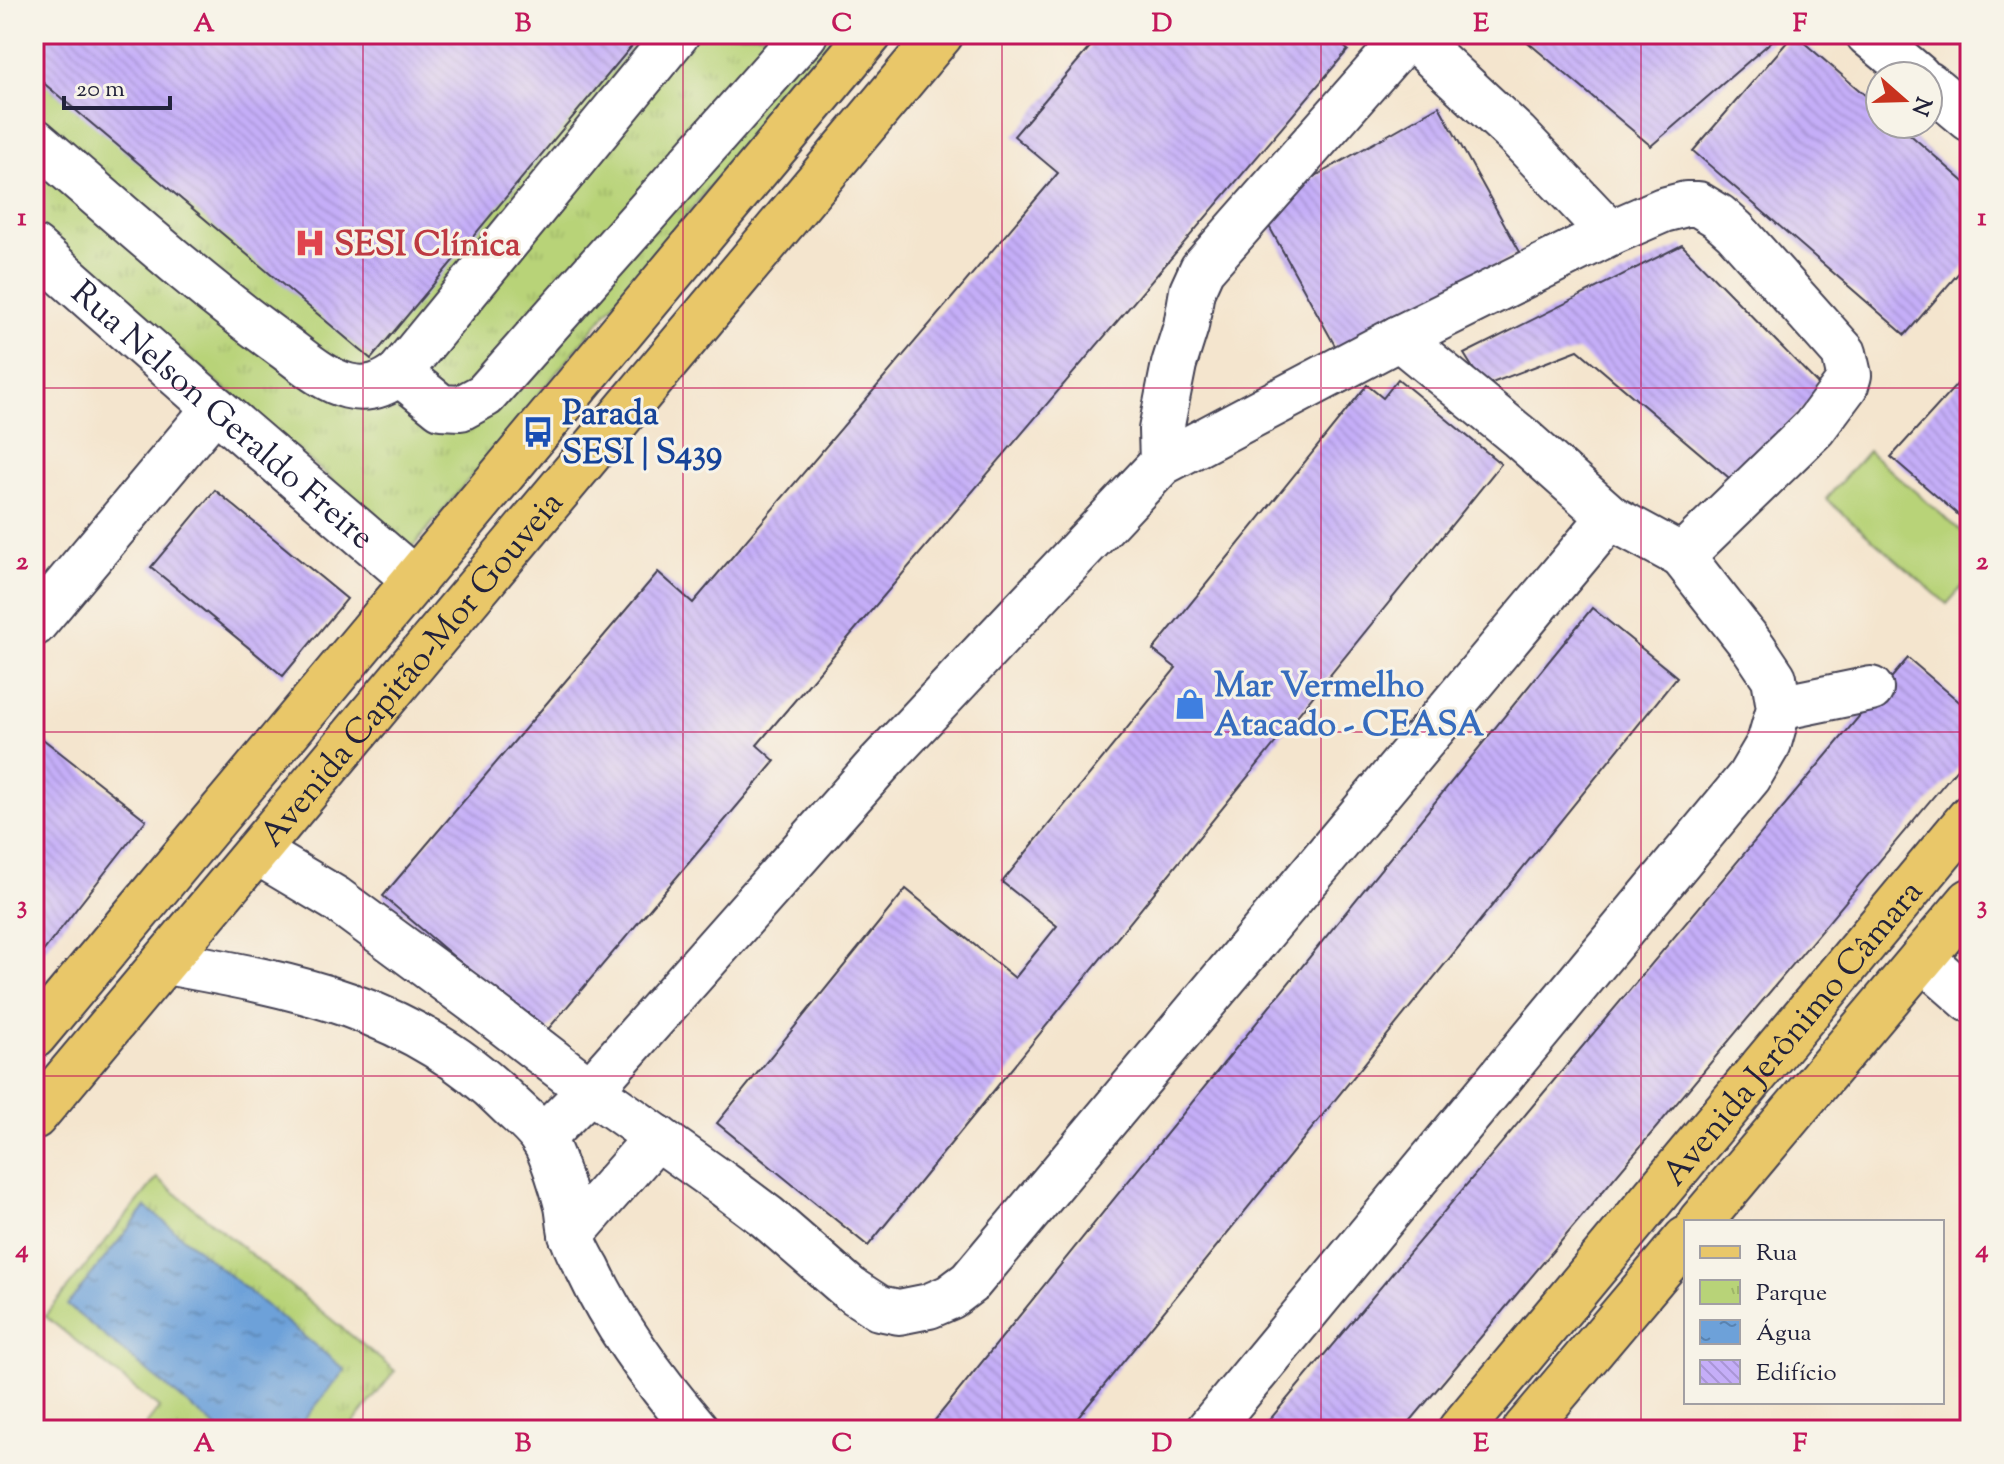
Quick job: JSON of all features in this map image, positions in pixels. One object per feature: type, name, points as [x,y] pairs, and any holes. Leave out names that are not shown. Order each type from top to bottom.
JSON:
[{"type":"main road","name":"Avenida Capitão-Mor Gouveia","points":[[38,1024],[415,580],[870,34]]},
{"type":"main road","points":[[896,34],[897,87]]},
{"type":"main road","name":"Avenida Capitão-Mor Gouveia","points":[[34,1117],[941,34]]},
{"type":"main road","name":"Avenida Jerônimo Câmara","points":[[1460,1430],[1970,817]]},
{"type":"main road","name":"Avenida Jerônimo Câmara","points":[[1702,1220],[1970,901]]},
{"type":"main road","name":"Avenida Jerônimo Câmara","points":[[1525,1430],[1684,1241]]},
{"type":"street","points":[[34,140],[242,317],[328,378],[364,388],[386,384],[399,373],[677,34]]},
{"type":"street","points":[[399,373],[441,407],[461,408],[485,395],[805,34]]},
{"type":"street","points":[[1162,463],[1161,430],[1174,364],[1186,326],[1192,291],[1202,269],[1409,34],[1516,134],[1610,233]]},
{"type":"street","points":[[1868,34],[1899,60]]},
{"type":"street","points":[[1944,97],[1970,119]]},
{"type":"street","points":[[542,1138],[590,1090],[878,765],[1162,463],[1399,338],[1610,233],[1674,207],[1698,204],[1735,231],[1844,353],[1849,375],[1846,385],[1814,428],[1682,556]]},
{"type":"street","name":"Rua Nelson Geraldo Freire","points":[[34,248],[415,580]]},
{"type":"street","points":[[1208,1430],[1749,777],[1769,743],[1779,708],[1774,678],[1682,556],[1610,517],[1520,437],[1399,338]]},
{"type":"street","points":[[34,624],[215,408]]},
{"type":"street","points":[[257,852],[336,899],[590,1090],[767,1217],[850,1289],[879,1308],[899,1312],[929,1306],[950,1297],[970,1282],[1610,517]]},
{"type":"street","points":[[1779,708],[1871,689]]},
{"type":"street","points":[[1922,958],[1970,1000]]},
{"type":"street","points":[[166,962],[278,983],[384,1018],[440,1047],[488,1083],[542,1138],[561,1186],[571,1235],[602,1299],[667,1395],[697,1430]]},
{"type":"street","points":[[571,1235],[657,1137]]},
{"type":"green space","points":[[34,34],[836,34],[412,548],[34,226]]},
{"type":"green space","points":[[1868,451],[1970,539],[1970,578],[1947,604],[1826,499]]},
{"type":"green space","points":[[157,1178],[395,1371],[348,1430],[142,1430],[159,1408],[45,1316]]},
{"type":"water","points":[[146,1207],[345,1370],[296,1430],[219,1430],[67,1305]]},
{"type":"building","points":[[43,34],[642,34],[371,359],[34,75],[34,45]]},
{"type":"building","points":[[1101,34],[1329,34],[1348,50],[757,745],[775,761],[544,1034],[383,896],[658,572],[693,603],[1058,173],[1014,136]]},
{"type":"building","points":[[1518,34],[1780,34],[1651,146]]},
{"type":"building","points":[[1794,34],[1864,94],[1864,140],[1916,140],[1970,187],[1970,260],[1905,335],[1693,151]]},
{"type":"building","points":[[1439,106],[1520,252],[1339,353],[1259,208]]},
{"type":"building","points":[[1682,245],[1822,388],[1734,482],[1578,350],[1484,386],[1464,354]]},
{"type":"building","points":[[1970,370],[1970,525],[1891,457]]},
{"type":"building","points":[[1398,379],[1501,464],[868,1246],[717,1123],[906,889],[1015,978],[1057,926],[1002,882],[1176,668],[1153,650],[1367,385],[1383,398]]},
{"type":"building","points":[[215,490],[347,599],[283,676],[151,567]]},
{"type":"building","points":[[1592,608],[1677,677],[1068,1430],[927,1430]]},
{"type":"building","points":[[1908,658],[1970,711],[1970,753],[1403,1430],[1261,1430]]},
{"type":"building","points":[[34,732],[146,820],[34,963]]},
{"type":"place","name":"SESI Clínica","points":[[310,243]]},
{"type":"place","name":"Parada SESI | S439","points":[[538,432]]},
{"type":"place","name":"Mar Vermelho Atacado - CEASA","points":[[1190,704]]}]
